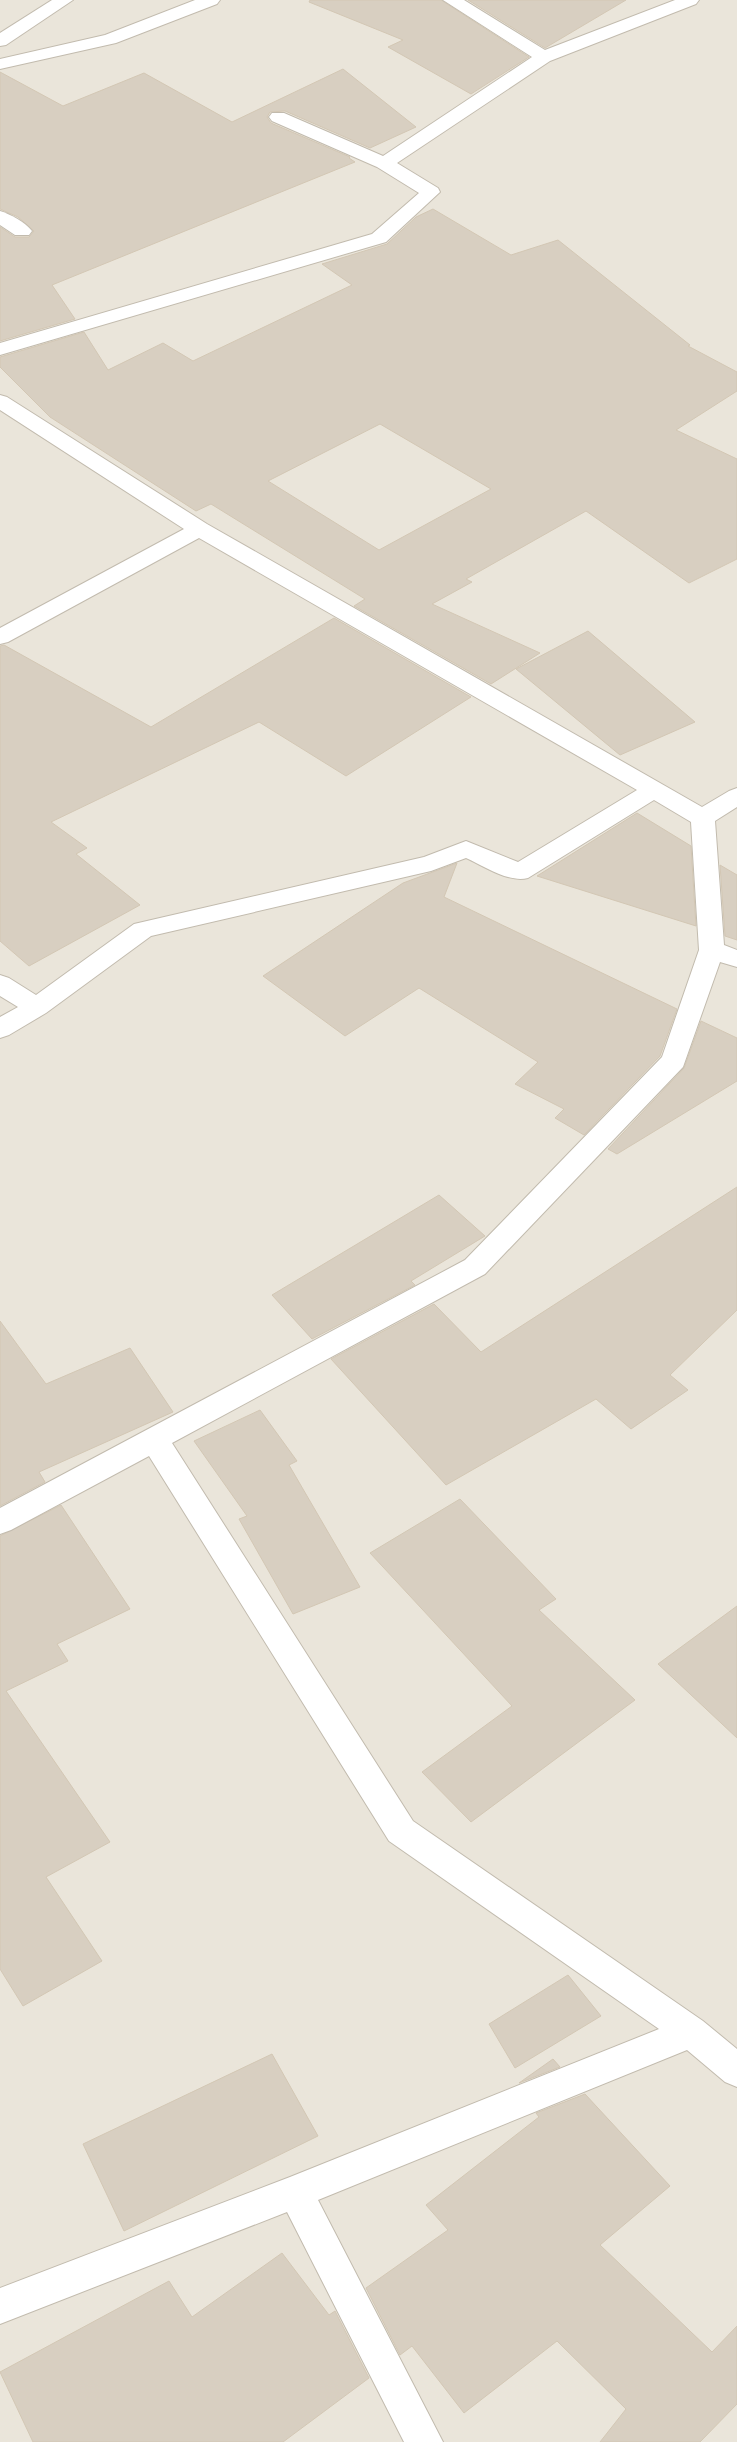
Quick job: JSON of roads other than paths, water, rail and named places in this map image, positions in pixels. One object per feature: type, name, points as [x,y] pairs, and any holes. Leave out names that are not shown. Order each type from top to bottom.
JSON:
[{"type":"street","points":[[0,41],[64,0]]},
{"type":"street","points":[[0,64],[110,39],[211,0]]},
{"type":"street","points":[[452,0],[544,57]]},
{"type":"street","points":[[384,163],[544,57],[690,0]]},
{"type":"street","points":[[0,349],[379,238],[430,192],[384,163],[278,116]]},
{"type":"street","points":[[0,218],[22,231]]},
{"type":"street","points":[[0,401],[198,529],[703,818]]},
{"type":"street","points":[[0,637],[198,529]]},
{"type":"street","points":[[0,1029],[37,1007],[143,930],[431,863],[466,849],[519,872],[654,790]]},
{"type":"street","points":[[703,818],[737,796]]},
{"type":"street","points":[[0,1522],[475,1267],[674,1062],[712,950],[703,818]]},
{"type":"street","points":[[712,950],[737,959]]},
{"type":"street","points":[[0,984],[37,1007]]},
{"type":"street","points":[[154,1439],[401,1831],[690,2032],[737,2072]]},
{"type":"street","points":[[0,2306],[295,2192],[690,2032]]},
{"type":"street","points":[[295,2192],[424,2442]]}]
